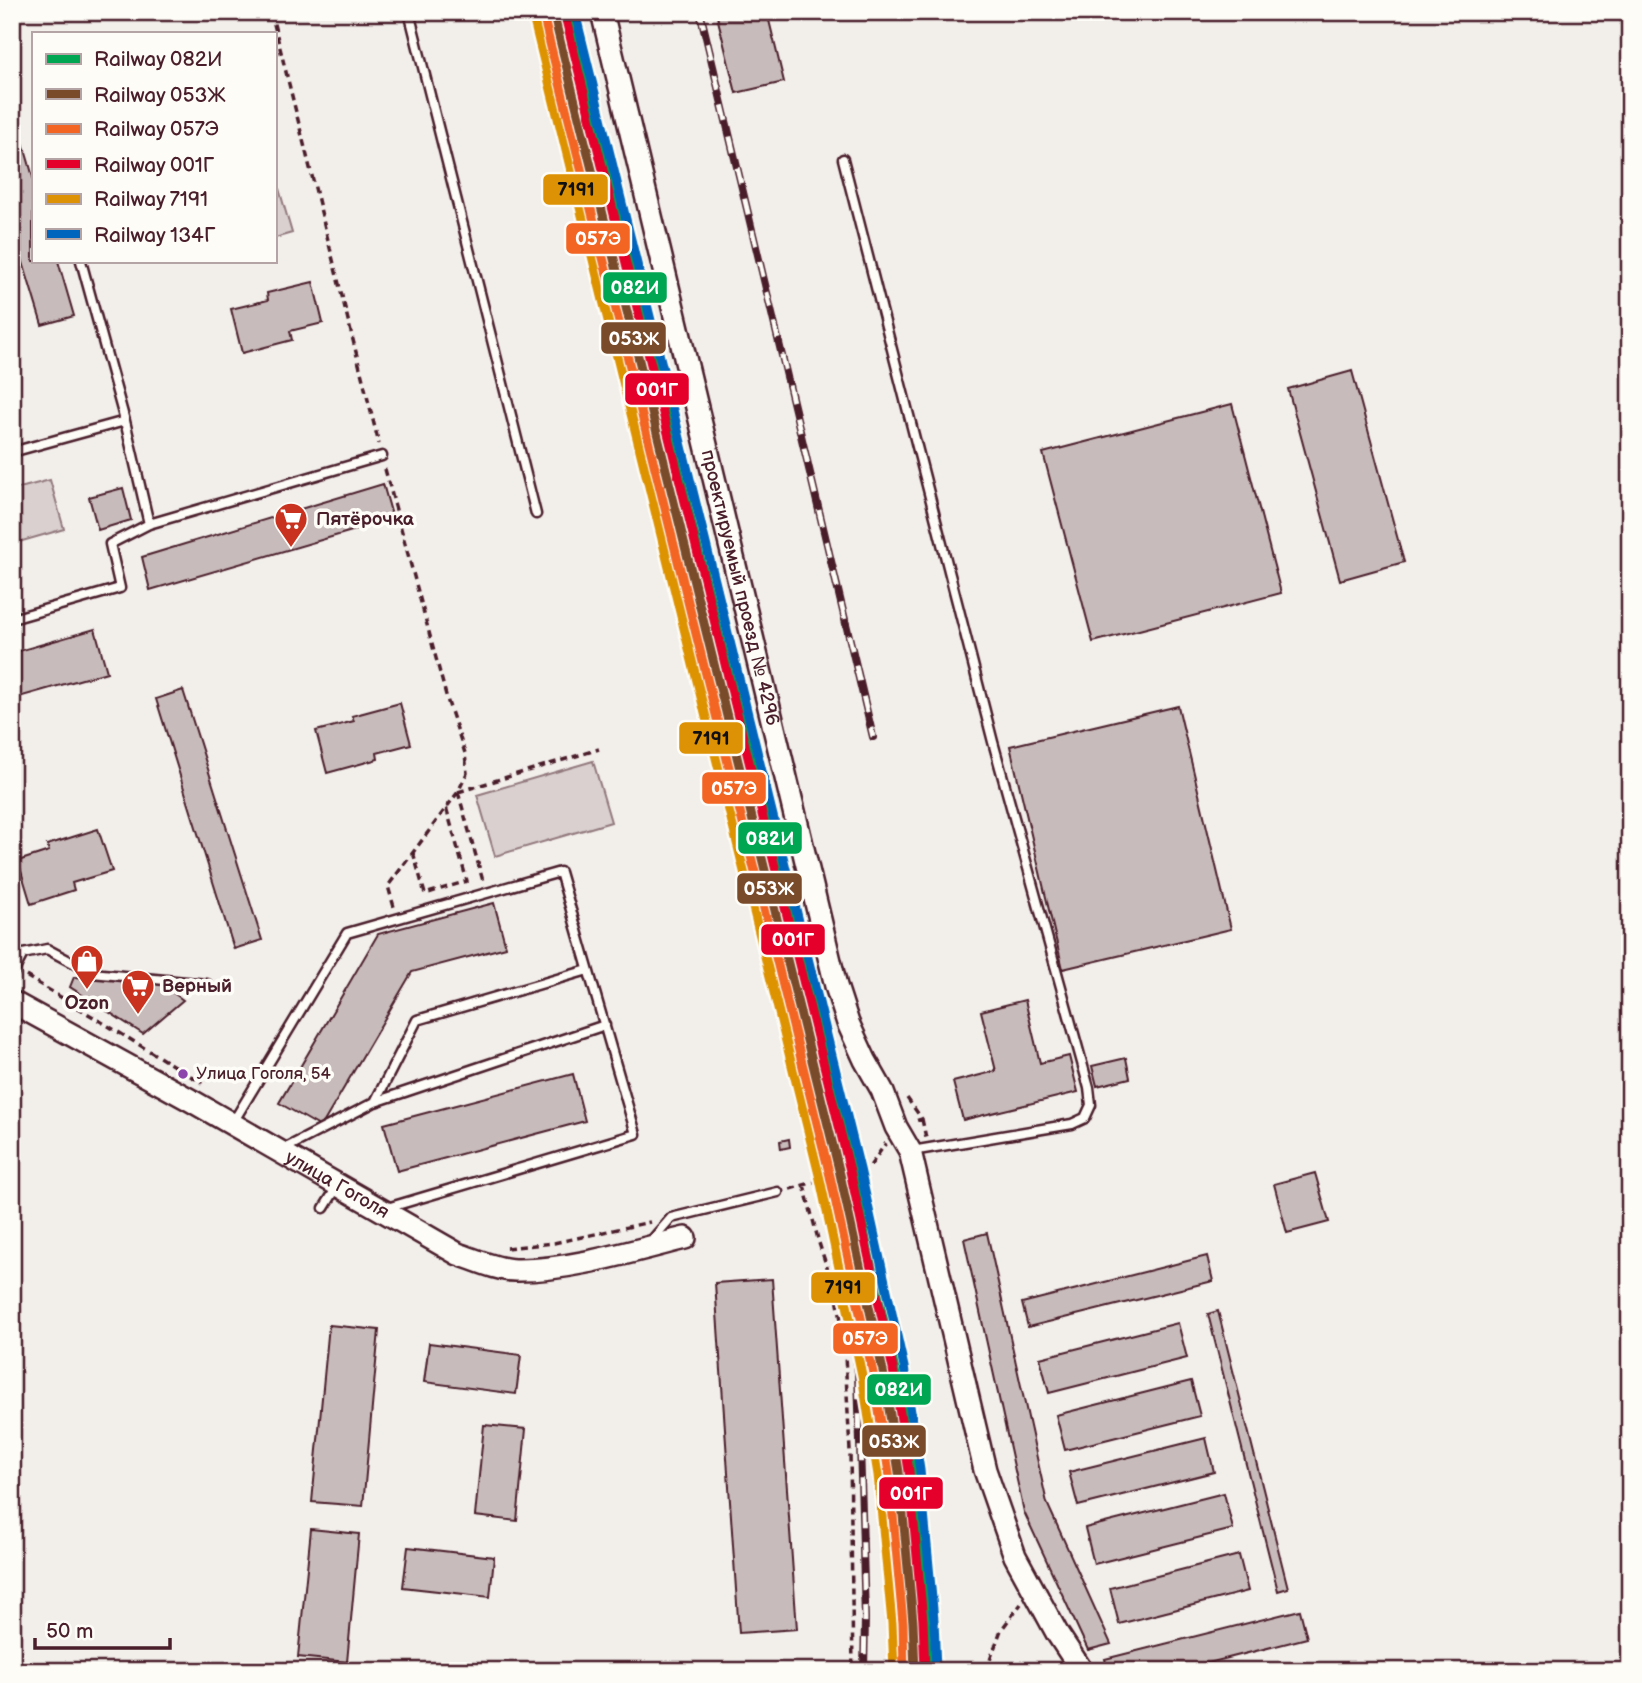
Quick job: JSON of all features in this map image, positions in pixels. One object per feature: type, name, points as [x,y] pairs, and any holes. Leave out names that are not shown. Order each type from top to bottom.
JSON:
[{"type":"street","name":"проектируемый проезд № 4296","points":[[602,12],[836,986],[854,1035],[883,1090],[896,1127],[919,1150],[985,1470],[1015,1556],[1057,1633],[1082,1671]]},
{"type":"street","name":"улица Гоголя","points":[[12,1002],[458,1254],[513,1270],[550,1268],[685,1238]]},
{"type":"lane","points":[[409,12],[536,514]]},
{"type":"lane","points":[[843,159],[993,742],[1091,1105],[1085,1118],[1072,1124],[919,1150]]},
{"type":"lane","points":[[81,262],[125,421],[149,524]]},
{"type":"lane","points":[[12,452],[125,421]]},
{"type":"lane","points":[[12,619],[120,587],[110,544],[149,524],[382,456]]},
{"type":"lane","points":[[232,1124],[346,933],[560,872],[636,1134],[381,1210]]},
{"type":"lane","points":[[14,973],[23,954],[47,948],[92,973],[208,984]]},
{"type":"lane","points":[[375,1102],[417,1020],[588,970]]},
{"type":"lane","points":[[279,1151],[375,1102],[604,1025]]},
{"type":"lane","points":[[324,1208],[338,1185]]},
{"type":"lane","points":[[644,1248],[671,1218],[778,1192]]},
{"type":"path","points":[[271,12],[382,456],[447,699],[465,753],[467,773],[458,792],[388,886],[397,919]]},
{"type":"path","points":[[458,792],[599,750]]},
{"type":"path","points":[[458,792],[486,893]]},
{"type":"path","points":[[413,852],[425,894],[467,881],[446,807]]},
{"type":"path","points":[[14,973],[206,1084]]},
{"type":"path","points":[[919,1150],[922,1119]]},
{"type":"path","points":[[778,1192],[870,1166],[880,1151]]},
{"type":"path","points":[[804,1185],[837,1298],[844,1336],[850,1451],[853,1671]]},
{"type":"path","points":[[496,1250],[554,1242],[671,1218]]},
{"type":"path","points":[[986,1671],[1001,1630],[1033,1589]]},
{"type":"shaded area","points":[[276,178],[292,233],[276,238]]},
{"type":"shaded area","points":[[50,480],[64,529],[12,544],[12,490]]},
{"type":"shaded area","points":[[593,761],[611,822],[495,856],[477,795]]},
{"type":"building","points":[[716,12],[767,12],[784,82],[736,93]]},
{"type":"building","points":[[12,105],[32,174],[32,262],[58,262],[74,316],[42,325],[12,226]]},
{"type":"building","points":[[313,282],[323,323],[290,331],[292,340],[242,353],[231,309],[268,300],[267,293]]},
{"type":"building","points":[[1352,371],[1404,562],[1340,580],[1288,389]]},
{"type":"building","points":[[1232,404],[1281,593],[1093,642],[1043,453]]},
{"type":"building","points":[[383,484],[393,519],[150,590],[142,557]]},
{"type":"building","points":[[123,488],[131,520],[98,530],[89,497]]},
{"type":"building","points":[[95,629],[107,672],[12,699],[12,653]]},
{"type":"building","points":[[183,690],[262,940],[234,949],[156,699]]},
{"type":"building","points":[[400,703],[411,744],[377,753],[378,759],[327,773],[316,731],[354,721],[352,716]]},
{"type":"building","points":[[1178,706],[1231,929],[1063,969],[1010,746]]},
{"type":"building","points":[[98,829],[112,871],[72,883],[74,890],[31,904],[18,861],[49,851],[47,845]]},
{"type":"building","points":[[494,903],[506,947],[412,972],[321,1127],[279,1103],[378,934]]},
{"type":"building","points":[[74,977],[160,983],[183,1000],[143,1034],[70,987]]},
{"type":"building","points":[[1025,1000],[1040,1063],[1069,1056],[1078,1092],[963,1120],[953,1082],[996,1071],[981,1011]]},
{"type":"building","points":[[1126,1058],[1130,1078],[1097,1086],[1092,1066]]},
{"type":"building","points":[[573,1074],[585,1121],[397,1171],[384,1124]]},
{"type":"building","points":[[789,1139],[790,1147],[781,1149],[780,1141]]},
{"type":"building","points":[[1315,1173],[1329,1222],[1287,1233],[1274,1184]]},
{"type":"building","points":[[987,1233],[1047,1503],[1111,1644],[1088,1650],[1024,1512],[964,1239]]},
{"type":"building","points":[[1207,1256],[1213,1281],[1028,1327],[1022,1303]]},
{"type":"building","points":[[772,1279],[797,1629],[739,1633],[715,1283]]},
{"type":"building","points":[[1218,1311],[1288,1588],[1278,1591],[1208,1314]]},
{"type":"building","points":[[1178,1323],[1187,1358],[1049,1393],[1040,1358]]},
{"type":"building","points":[[329,1325],[379,1330],[363,1506],[312,1502]]},
{"type":"building","points":[[429,1343],[521,1355],[516,1394],[424,1382]]},
{"type":"building","points":[[1191,1381],[1200,1416],[1065,1450],[1056,1415]]},
{"type":"building","points":[[484,1425],[526,1429],[517,1521],[475,1516]]},
{"type":"building","points":[[1206,1438],[1214,1472],[1078,1506],[1069,1472]]},
{"type":"building","points":[[1224,1493],[1233,1529],[1094,1564],[1085,1528]]},
{"type":"building","points":[[311,1529],[359,1534],[347,1662],[298,1657]]},
{"type":"building","points":[[408,1547],[494,1557],[490,1597],[403,1587]]},
{"type":"building","points":[[1239,1555],[1248,1591],[1119,1624],[1110,1588]]},
{"type":"building","points":[[1300,1610],[1307,1638],[1177,1671],[1108,1671],[1105,1659]]},
{"type":"railway","points":[[538,12],[792,1037],[844,1267],[858,1373],[864,1671]]},
{"type":"railway","points":[[700,12],[873,737]]},
{"type":"rail line","name":"053Ж","points":[[553,12],[840,1174],[883,1371],[899,1472],[915,1671]]},
{"type":"rail line","name":"001Г","points":[[564,12],[850,1171],[893,1369],[909,1471],[925,1671]]},
{"type":"rail line","name":"082И","points":[[569,12],[693,529],[853,1170],[868,1251],[907,1424],[920,1520],[928,1671]]},
{"type":"rail line","name":"134Г","points":[[575,12],[860,1169],[904,1367],[920,1470],[936,1670]]},
{"type":"rail line","name":"057Э","points":[[543,15],[830,1176],[873,1373],[889,1473],[903,1623],[904,1671]]},
{"type":"rail line","name":"7191","points":[[533,17],[820,1179],[862,1375],[878,1475],[894,1671]]},
{"type":"place","name":"Пятёрочка","points":[[291,549]]},
{"type":"place","name":"Ozon","points":[[87,991]]},
{"type":"place","name":"Верный","points":[[138,1016]]},
{"type":"place","name":"Улица Гоголя, 54","points":[[183,1074]]}]
